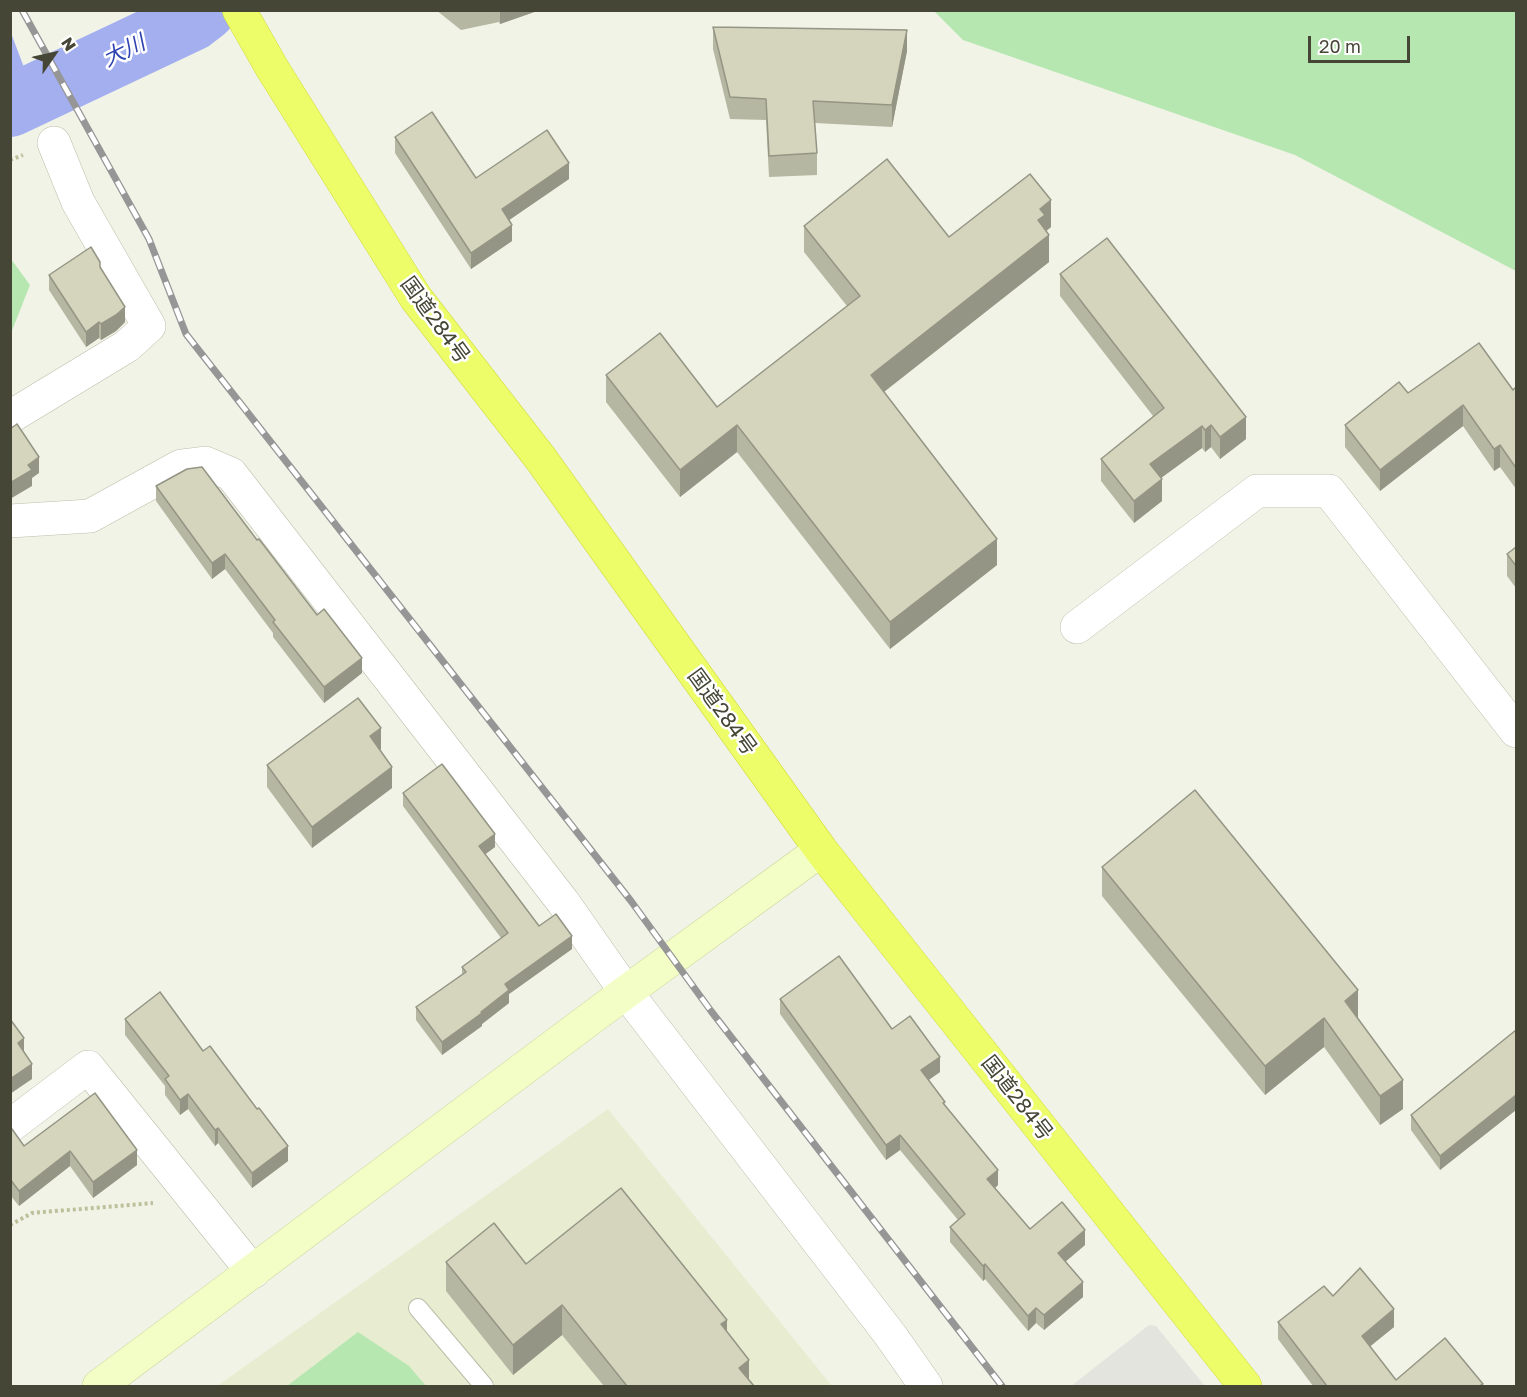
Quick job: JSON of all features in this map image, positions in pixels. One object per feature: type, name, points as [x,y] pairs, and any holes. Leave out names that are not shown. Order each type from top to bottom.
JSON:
[{"type":"highway","name":"国道284号","points":[[239,10],[272,68],[416,298],[541,459],[821,850],[1245,1386]]},
{"type":"street","points":[[10,417],[127,346],[149,326],[78,202],[54,143]]},
{"type":"street","points":[[10,521],[90,516],[181,466],[205,463],[231,474],[563,902],[626,992],[891,1336],[926,1386]]},
{"type":"street","points":[[1077,627],[1257,491],[1329,491],[1516,731]]},
{"type":"street","points":[[99,1386],[626,992],[821,850]]},
{"type":"street","points":[[10,1126],[88,1067],[253,1272]]},
{"type":"lane","points":[[418,1308],[484,1386]]},
{"type":"path","points":[[10,1225],[32,1213],[196,1200]]},
{"type":"shaded area","points":[[608,1109],[832,1386],[217,1386]]},
{"type":"shaded area","points":[[1149,1325],[1156,1326],[1205,1386],[1071,1386]]},
{"type":"green space","points":[[934,11],[1516,11],[1516,271],[1295,155],[963,40]]},
{"type":"green space","points":[[11,259],[30,285],[10,333]]},
{"type":"green space","points":[[358,1332],[409,1366],[426,1386],[287,1386]]},
{"type":"water","points":[[11,33],[45,123],[25,120],[11,128]]},
{"type":"building","points":[[713,27],[907,30],[892,105],[813,101],[817,153],[769,156],[766,99],[730,97]]},
{"type":"building","points":[[432,112],[476,178],[547,130],[569,163],[502,209],[512,225],[471,253],[395,137]]},
{"type":"building","points":[[887,159],[949,237],[1030,174],[1051,200],[1040,209],[1045,215],[1038,220],[1049,235],[871,375],[997,539],[890,622],[737,425],[680,470],[606,375],[660,333],[717,407],[860,296],[804,226]]},
{"type":"building","points":[[1107,238],[1246,417],[1220,437],[1211,425],[1205,430],[1202,426],[1150,464],[1162,479],[1134,501],[1101,459],[1164,408],[1060,274]]},
{"type":"building","points":[[91,247],[100,262],[100,267],[125,307],[116,315],[101,324],[99,322],[86,332],[49,275]]},
{"type":"building","points":[[1479,343],[1513,390],[1516,387],[1516,468],[1500,445],[1494,449],[1463,405],[1380,470],[1345,425],[1399,382],[1408,393]]},
{"type":"building","points":[[17,424],[39,457],[28,465],[32,470],[10,483],[10,429]]},
{"type":"building","points":[[202,467],[317,615],[324,609],[362,658],[324,687],[273,622],[275,620],[225,554],[212,563],[156,486],[187,469]]},
{"type":"building","points":[[1516,547],[1516,566],[1507,554]]},
{"type":"building","points":[[358,698],[381,728],[370,736],[392,767],[312,827],[267,765]]},
{"type":"building","points":[[442,764],[495,834],[479,846],[539,926],[556,914],[572,936],[505,984],[509,990],[442,1042],[416,1007],[466,972],[462,967],[508,933],[403,793]]},
{"type":"building","points":[[1195,790],[1358,990],[1345,1001],[1403,1080],[1380,1096],[1324,1018],[1265,1066],[1102,867]]},
{"type":"building","points":[[839,956],[892,1029],[910,1016],[940,1057],[921,1070],[945,1102],[943,1103],[998,1170],[987,1179],[1030,1229],[1062,1202],[1085,1230],[1058,1253],[1083,1282],[1044,1315],[1036,1308],[1028,1316],[985,1264],[983,1266],[950,1227],[965,1214],[900,1135],[886,1145],[780,999]]},
{"type":"building","points":[[160,992],[203,1051],[210,1046],[288,1146],[252,1173],[218,1128],[215,1130],[188,1094],[180,1100],[165,1079],[169,1076],[125,1019]]},
{"type":"building","points":[[10,1019],[24,1038],[18,1043],[32,1064],[10,1079]]},
{"type":"building","points":[[1516,1030],[1516,1095],[1440,1156],[1411,1115]]},
{"type":"building","points":[[95,1093],[137,1150],[93,1182],[70,1151],[19,1191],[10,1179],[10,1129],[24,1146]]},
{"type":"building","points":[[621,1188],[727,1320],[721,1324],[749,1360],[739,1368],[754,1386],[627,1386],[562,1305],[513,1345],[446,1262],[494,1223],[526,1264]]},
{"type":"building","points":[[1360,1268],[1394,1309],[1362,1336],[1396,1380],[1445,1338],[1483,1384],[1482,1386],[1327,1386],[1278,1322],[1324,1286],[1333,1296]]},
{"type":"waterway","name":"大川","points":[[10,106],[192,20],[205,10]]},
{"type":"railway","points":[[22,10],[149,239],[186,334],[631,901],[711,1011],[1002,1386]]}]
